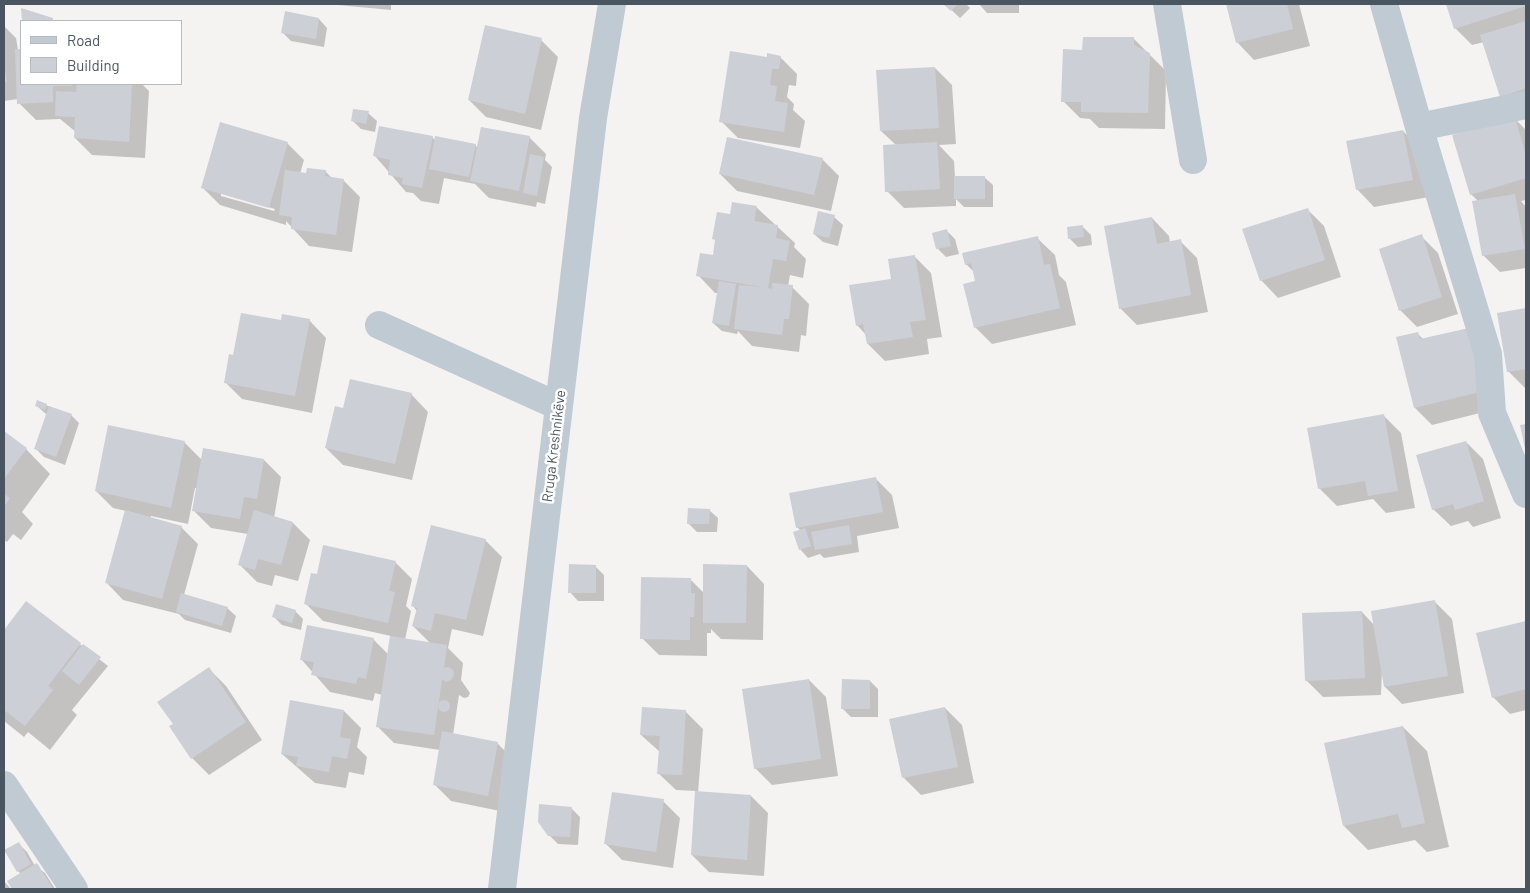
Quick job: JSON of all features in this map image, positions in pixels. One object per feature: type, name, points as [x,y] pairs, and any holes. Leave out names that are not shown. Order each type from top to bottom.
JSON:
[{"type":"street","name":"Rruga Kreshnikëve","points":[[502,889],[593,118],[612,4]]},
{"type":"street","points":[[1167,4],[1193,160]]},
{"type":"street","points":[[1384,4],[1488,354],[1492,413],[1526,494]]},
{"type":"street","points":[[1419,127],[1526,105]]},
{"type":"street","points":[[379,325],[558,406]]},
{"type":"street","points":[[4,785],[74,889]]},
{"type":"building","points":[[943,4],[958,4],[951,11]]},
{"type":"building","points":[[1226,4],[1287,4],[1293,29],[1236,43]]},
{"type":"building","points":[[1446,4],[1526,4],[1526,6],[1454,29]]},
{"type":"building","points":[[21,8],[53,18],[53,20],[22,20]]},
{"type":"building","points":[[285,11],[319,18],[316,39],[281,33]]},
{"type":"building","points":[[1526,21],[1526,88],[1500,97],[1480,35]]},
{"type":"building","points":[[485,25],[542,38],[525,114],[468,100]]},
{"type":"building","points":[[1083,37],[1134,37],[1134,45],[1150,53],[1148,113],[1081,112],[1081,102],[1061,102],[1063,49],[1082,50]]},
{"type":"building","points":[[15,49],[20,49],[20,85],[72,85],[53,86],[53,102],[17,104]]},
{"type":"building","points":[[730,51],[767,57],[767,53],[781,56],[779,69],[772,69],[770,85],[777,86],[775,101],[788,103],[784,132],[719,122]]},
{"type":"building","points":[[4,63],[7,82],[4,82]]},
{"type":"building","points":[[935,67],[939,128],[880,131],[876,70]]},
{"type":"building","points":[[77,85],[132,85],[129,142],[74,138],[75,117],[55,116],[56,91],[76,92]]},
{"type":"building","points":[[353,109],[369,111],[366,124],[351,121]]},
{"type":"building","points":[[1515,117],[1526,156],[1526,178],[1470,195],[1452,135]]},
{"type":"building","points":[[220,122],[288,142],[269,208],[201,188]]},
{"type":"building","points":[[379,126],[433,136],[422,188],[402,184],[403,178],[388,175],[390,160],[373,156]]},
{"type":"building","points":[[481,127],[530,136],[519,191],[470,181]]},
{"type":"building","points":[[1403,130],[1413,180],[1356,190],[1346,141]]},
{"type":"building","points":[[435,136],[476,144],[469,177],[429,169]]},
{"type":"building","points":[[727,137],[823,158],[814,195],[719,174]]},
{"type":"building","points":[[937,142],[940,189],[885,192],[883,145]]},
{"type":"building","points":[[530,154],[544,157],[537,196],[523,193]]},
{"type":"building","points":[[307,168],[326,170],[325,176],[344,179],[336,235],[291,229],[292,217],[279,215],[285,170],[306,173]]},
{"type":"building","points":[[954,176],[985,176],[985,199],[954,199]]},
{"type":"building","points":[[1515,194],[1525,249],[1482,256],[1472,201]]},
{"type":"building","points":[[732,202],[757,206],[754,221],[778,225],[776,238],[790,241],[786,261],[773,259],[768,288],[772,289],[772,283],[793,285],[789,319],[784,319],[782,335],[734,329],[739,285],[763,287],[696,276],[700,253],[713,255],[715,240],[712,239],[717,212],[730,214]]},
{"type":"building","points":[[1308,208],[1325,260],[1260,281],[1242,229]]},
{"type":"building","points":[[818,211],[835,215],[829,238],[813,234]]},
{"type":"building","points":[[1152,217],[1157,244],[1181,239],[1191,295],[1119,309],[1104,226]]},
{"type":"building","points":[[1083,225],[1084,237],[1068,239],[1067,227]]},
{"type":"building","points":[[947,229],[951,246],[936,249],[932,233]]},
{"type":"building","points":[[1422,234],[1442,297],[1399,311],[1379,249]]},
{"type":"building","points":[[1038,236],[1044,265],[1050,264],[1060,308],[974,328],[963,284],[975,281],[971,263],[965,265],[962,253]]},
{"type":"building","points":[[915,255],[926,320],[910,322],[913,337],[867,344],[863,324],[856,326],[849,285],[891,279],[888,259]]},
{"type":"building","points":[[719,281],[736,284],[729,326],[712,323]]},
{"type":"building","points":[[1526,308],[1526,369],[1507,372],[1497,313]]},
{"type":"building","points":[[241,313],[281,320],[282,314],[310,319],[295,396],[224,383],[229,354],[233,355]]},
{"type":"building","points":[[1469,328],[1484,391],[1414,408],[1396,337],[1418,332],[1420,339]]},
{"type":"building","points":[[350,379],[412,393],[395,464],[325,448],[335,406],[343,408]]},
{"type":"building","points":[[37,400],[47,404],[45,410],[35,406]]},
{"type":"building","points":[[49,406],[72,414],[56,457],[34,449]]},
{"type":"building","points":[[1384,414],[1398,491],[1368,496],[1365,481],[1318,489],[1307,428]]},
{"type":"building","points":[[1526,424],[1526,449],[1525,449],[1520,425]]},
{"type":"building","points":[[108,425],[185,441],[171,508],[95,491]]},
{"type":"building","points":[[4,431],[27,448],[4,479]]},
{"type":"building","points":[[1466,441],[1484,501],[1455,510],[1453,504],[1432,510],[1416,455]]},
{"type":"building","points":[[203,448],[264,459],[257,499],[244,497],[240,519],[192,511]]},
{"type":"building","points":[[876,477],[883,512],[796,528],[789,493]]},
{"type":"building","points":[[4,494],[10,498],[4,507]]},
{"type":"building","points":[[688,508],[710,509],[709,524],[687,524]]},
{"type":"building","points":[[125,510],[182,526],[162,599],[105,583]]},
{"type":"building","points":[[254,510],[293,522],[281,565],[258,559],[255,570],[238,565]]},
{"type":"building","points":[[431,525],[486,539],[466,620],[435,613],[431,631],[412,626],[417,608],[411,606]]},
{"type":"building","points":[[849,525],[852,544],[815,550],[811,532]]},
{"type":"building","points":[[805,528],[811,546],[799,550],[793,532]]},
{"type":"building","points":[[323,545],[396,561],[389,591],[395,592],[388,623],[304,604],[311,573],[317,574]]},
{"type":"building","points":[[569,564],[596,565],[596,593],[568,593]]},
{"type":"building","points":[[703,564],[747,565],[746,623],[703,623]]},
{"type":"building","points":[[641,577],[691,578],[691,593],[695,593],[694,617],[690,617],[690,640],[640,639]]},
{"type":"building","points":[[181,593],[228,607],[222,626],[176,612]]},
{"type":"building","points":[[1435,600],[1448,676],[1384,687],[1371,611]]},
{"type":"building","points":[[26,601],[81,643],[48,686],[53,690],[25,726],[4,710],[4,630]]},
{"type":"building","points":[[276,604],[296,610],[292,623],[272,617]]},
{"type":"building","points":[[1362,611],[1365,678],[1305,681],[1302,613]]},
{"type":"building","points":[[1526,621],[1526,689],[1492,698],[1476,633]]},
{"type":"building","points":[[307,625],[374,638],[366,679],[358,677],[356,684],[311,675],[314,662],[300,660]]},
{"type":"building","points":[[390,636],[447,645],[444,668],[448,667],[453,670],[454,675],[451,680],[446,682],[442,679],[434,735],[376,727]]},
{"type":"building","points":[[83,644],[101,657],[79,685],[62,671]]},
{"type":"building","points":[[209,667],[246,722],[191,759],[169,726],[173,724],[157,702]]},
{"type":"building","points":[[809,679],[821,759],[754,769],[742,689]]},
{"type":"building","points":[[842,679],[870,680],[870,709],[841,709]]},
{"type":"building","points":[[290,700],[344,710],[340,737],[351,739],[347,759],[332,756],[329,772],[296,766],[298,757],[281,754]]},
{"type":"building","points":[[444,700],[450,706],[444,712],[438,706]]},
{"type":"building","points":[[642,707],[686,710],[682,775],[657,774],[660,736],[640,735]]},
{"type":"building","points":[[945,707],[958,767],[902,778],[889,719]]},
{"type":"building","points":[[1403,726],[1425,823],[1402,828],[1398,814],[1343,826],[1324,743]]},
{"type":"building","points":[[442,731],[498,742],[488,796],[433,785]]},
{"type":"building","points":[[695,791],[751,795],[747,860],[691,855]]},
{"type":"building","points":[[612,792],[664,799],[656,852],[604,844]]},
{"type":"building","points":[[539,804],[572,807],[570,837],[548,836],[538,822]]},
{"type":"building","points":[[19,842],[31,864],[17,872],[4,850]]},
{"type":"building","points":[[37,863],[53,889],[12,889],[7,881]]}]
